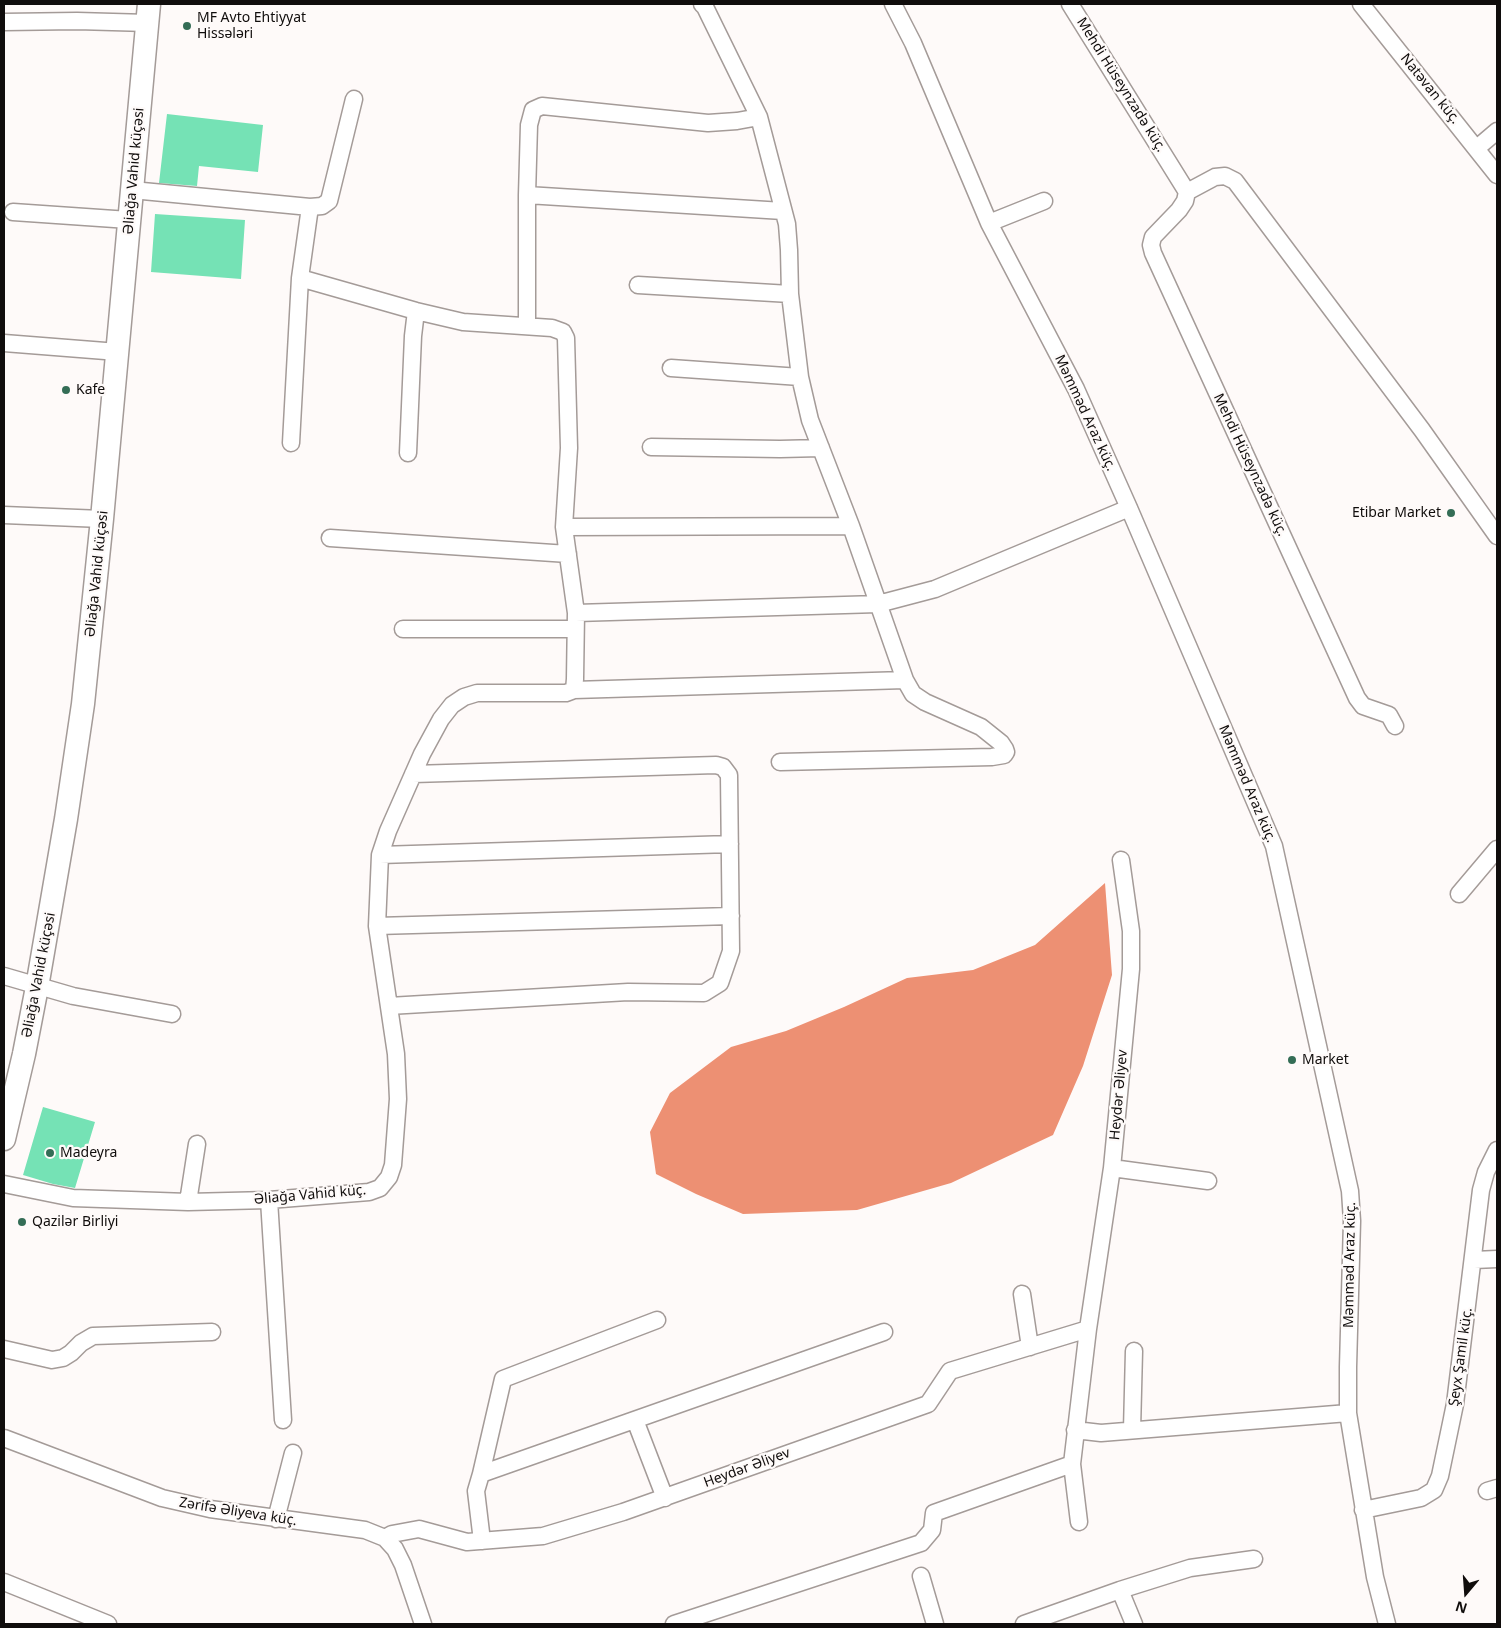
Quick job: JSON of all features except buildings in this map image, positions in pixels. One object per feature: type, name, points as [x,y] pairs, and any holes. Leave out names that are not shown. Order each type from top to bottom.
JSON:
[{"type":"main road","name":"Əliağa Vahid küçəsi","points":[[4,1139],[37,987],[76,761],[102,519],[148,14]]},
{"type":"street","points":[[702,4],[759,117],[784,211],[789,250],[790,294],[800,377],[810,420],[851,526],[905,680],[913,694],[925,702],[981,727],[1005,749],[1004,755],[992,757],[780,762]]},
{"type":"street","name":"Məmməd Araz küç.","points":[[893,4],[913,43],[989,223],[1076,389],[1130,508],[1274,846],[1350,1191],[1352,1221],[1348,1412],[1375,1577],[1387,1624]]},
{"type":"street","name":"Mehdi Hüseynzadə küç.","points":[[1070,4],[1187,192],[1185,201],[1179,210],[1153,237],[1151,245],[1153,253],[1357,698],[1363,706],[1389,715],[1395,726]]},
{"type":"street","name":"Natəvan küç.","points":[[1362,4],[1497,175]]},
{"type":"street","points":[[4,22],[77,21],[148,14]]},
{"type":"street","points":[[132,190],[310,207],[322,206],[329,201],[354,99]]},
{"type":"street","points":[[527,326],[527,195],[529,125],[533,110],[542,106],[708,122],[737,121],[759,117]]},
{"type":"street","points":[[1477,148],[1497,131]]},
{"type":"street","points":[[1187,192],[1215,177],[1225,176],[1235,181],[1422,430],[1497,536]]},
{"type":"street","points":[[527,195],[784,211]]},
{"type":"street","points":[[989,223],[1044,201]]},
{"type":"street","points":[[291,442],[300,278],[310,207]]},
{"type":"street","points":[[13,212],[129,220]]},
{"type":"street","points":[[300,278],[416,311],[463,322],[552,328],[563,332],[566,338],[569,448],[564,527],[576,613],[574,690]]},
{"type":"street","points":[[638,284],[790,294]]},
{"type":"street","points":[[408,453],[413,336],[416,311]]},
{"type":"street","points":[[4,343],[118,352]]},
{"type":"street","points":[[671,368],[800,377]]},
{"type":"street","points":[[652,446],[821,448]]},
{"type":"street","points":[[576,613],[878,604],[935,590],[1130,508]]},
{"type":"street","points":[[4,514],[102,519]]},
{"type":"street","points":[[564,527],[851,526]]},
{"type":"street","points":[[330,538],[568,554]]},
{"type":"street","points":[[402,629],[575,629]]},
{"type":"street","name":"Əliağa Vahid küç.","points":[[4,1184],[73,1198],[188,1202],[269,1200],[369,1192],[380,1188],[389,1176],[393,1165],[398,1099],[396,1054],[377,926],[380,855],[388,831],[422,754],[441,719],[452,705],[464,697],[477,694],[566,693],[574,690],[905,680]]},
{"type":"street","points":[[389,1006],[628,992],[704,993],[720,983],[731,951],[729,775],[723,767],[716,765],[413,774]]},
{"type":"street","points":[[380,855],[730,844]]},
{"type":"street","points":[[1459,894],[1497,849]]},
{"type":"street","name":"Heydər Əliyev","points":[[1079,1522],[1072,1464],[1075,1430],[1112,1168],[1131,969],[1131,931],[1121,860]]},
{"type":"street","points":[[377,926],[731,916]]},
{"type":"street","points":[[4,976],[73,996],[172,1014]]},
{"type":"street","points":[[188,1202],[197,1144]]},
{"type":"street","name":"Şeyx Şamil küç.","points":[[1363,1510],[1421,1498],[1434,1490],[1440,1476],[1455,1404],[1481,1190],[1486,1172],[1497,1150]]},
{"type":"street","points":[[1112,1168],[1208,1180]]},
{"type":"street","points":[[269,1200],[283,1420]]},
{"type":"street","points":[[1474,1260],[1497,1259]]},
{"type":"street","points":[[1022,1294],[1030,1347]]},
{"type":"street","points":[[482,1541],[476,1491],[502,1379],[657,1320]]},
{"type":"street","name":"Heydər Əliyev","points":[[386,1538],[392,1534],[419,1529],[467,1542],[543,1536],[665,1498],[928,1404],[950,1372],[1088,1329]]},
{"type":"street","points":[[4,1349],[52,1360],[64,1358],[81,1342],[93,1336],[212,1332]]},
{"type":"street","points":[[481,1474],[884,1332]]},
{"type":"street","points":[[1132,1430],[1134,1351]]},
{"type":"street","points":[[1075,1430],[1101,1433],[1348,1412]]},
{"type":"street","points":[[635,1420],[665,1498]]},
{"type":"street","name":"Zərifə Əliyeva küç.","points":[[4,1438],[162,1498],[202,1507],[276,1519],[365,1530],[386,1538]]},
{"type":"street","points":[[276,1519],[293,1453]]},
{"type":"street","points":[[674,1624],[921,1543],[932,1530],[934,1512],[1072,1464]]},
{"type":"street","points":[[386,1538],[395,1549],[403,1565],[423,1624]]},
{"type":"street","points":[[1024,1624],[1120,1590],[1190,1568],[1254,1559]]},
{"type":"street","points":[[920,1576],[935,1624]]},
{"type":"street","points":[[4,1582],[108,1624]]},
{"type":"street","points":[[1120,1590],[1134,1624]]},
{"type":"shaded area","points":[[1105,883],[1112,975],[1083,1066],[1053,1135],[951,1183],[857,1210],[743,1214],[656,1174],[650,1132],[670,1093],[731,1047],[786,1031],[907,978],[973,970],[1035,945]]},
{"type":"place","name":"MF Avto Ehtiyyat Hissələri","points":[[187,26]]},
{"type":"place","name":"Kafe","points":[[66,390]]},
{"type":"place","name":"Etibar Market","points":[[1451,513]]},
{"type":"place","name":"Market","points":[[1292,1060]]},
{"type":"place","name":"Madeyra","points":[[50,1153]]},
{"type":"place","name":"Qazilər Birliyi","points":[[22,1222]]}]
